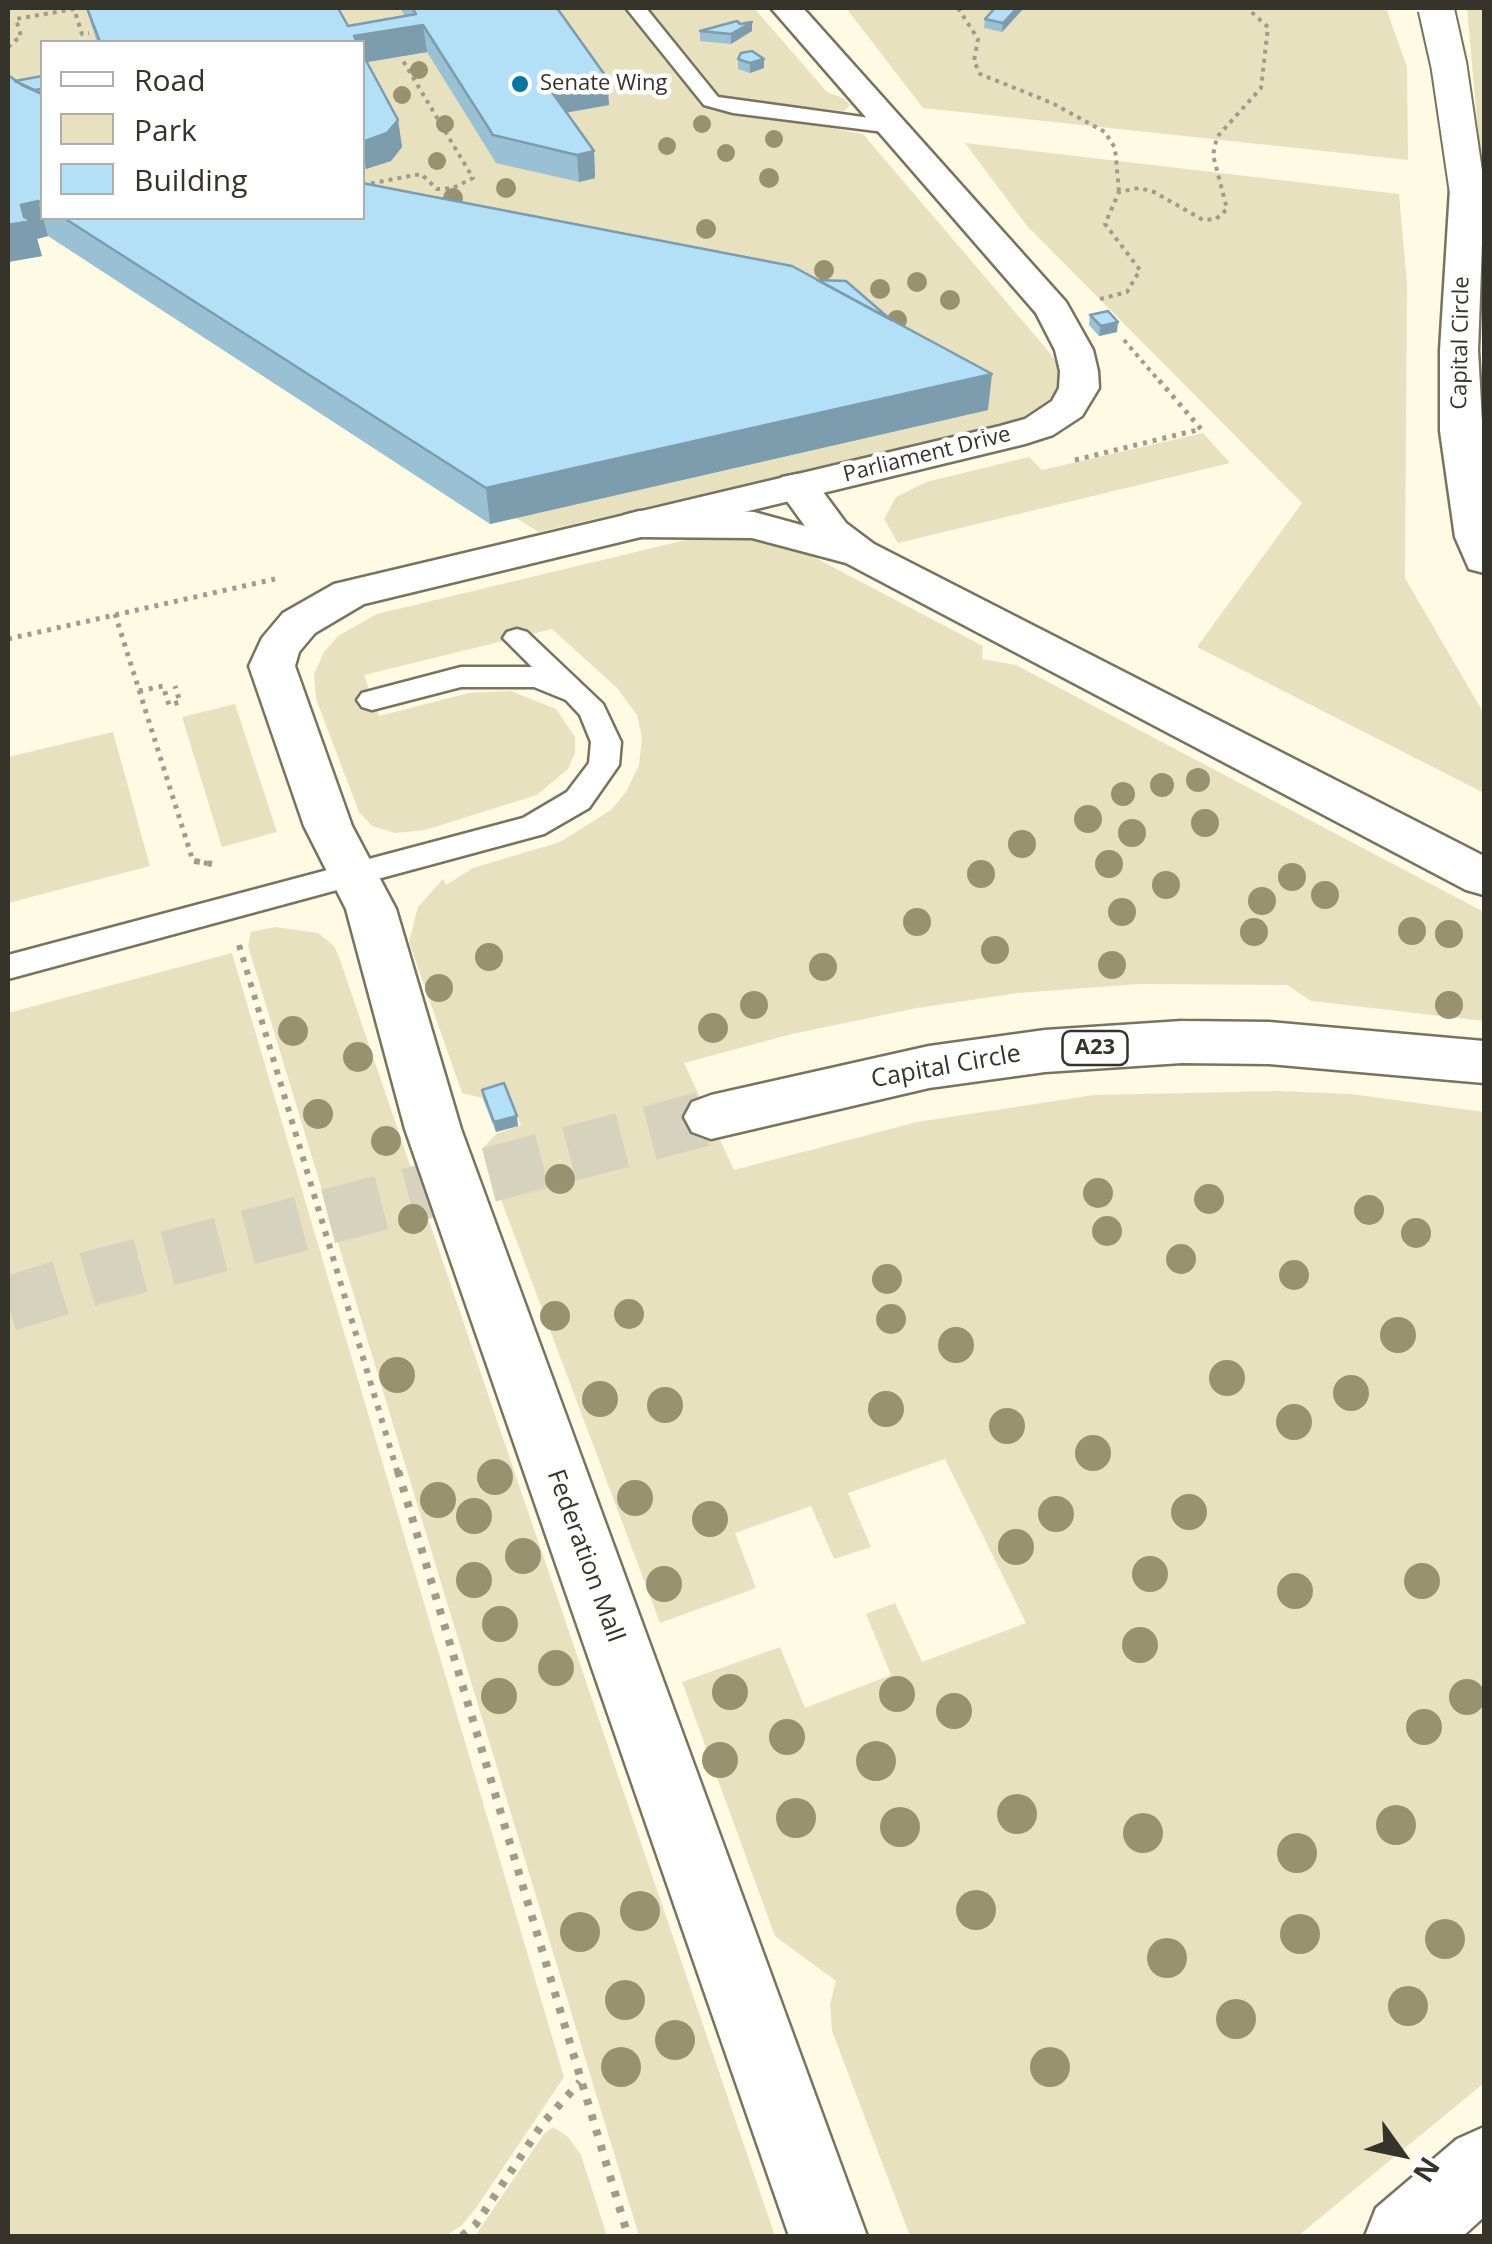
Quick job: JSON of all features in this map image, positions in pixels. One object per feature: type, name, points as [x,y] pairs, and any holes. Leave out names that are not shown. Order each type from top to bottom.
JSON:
[{"type":"main road","name":"Parliament Drive","points":[[293,628],[323,606],[349,594],[1039,427],[1068,408],[1079,388],[1074,350],[1053,310],[787,8]]},
{"type":"main road","name":"Capital Circle","points":[[1436,8],[1450,66],[1467,189],[1459,350],[1460,431],[1476,538],[1484,560]]},
{"type":"main road","points":[[797,486],[838,539],[874,562],[1484,877]]},
{"type":"main road","points":[[639,524],[754,525],[815,539],[874,562]]},
{"type":"main road","name":"Federation Mall","points":[[293,628],[273,660],[273,675],[337,844],[371,909],[433,1128],[828,2236]]},
{"type":"main road","name":"Capital Circle","points":[[711,1117],[929,1067],[1046,1051],[1182,1042],[1269,1043],[1484,1062]]},
{"type":"main road","points":[[1404,2236],[1484,2166]]},
{"type":"lane","points":[[636,8],[714,103],[892,127]]},
{"type":"lane","points":[[337,844],[496,837],[559,813],[590,790],[604,766],[606,753],[599,721],[576,693],[517,638]]},
{"type":"lane","points":[[372,700],[476,675],[537,676],[576,693]]},
{"type":"lane","points":[[8,966],[337,844],[354,840],[404,844],[493,831],[559,813]]},
{"type":"path","points":[[958,8],[978,39],[974,61],[980,74],[1052,102],[1105,132],[1116,148],[1119,192],[1105,224],[1140,270],[1127,292],[1091,301]]},
{"type":"path","points":[[1119,192],[1139,188],[1154,192],[1203,220],[1216,219],[1228,209],[1214,155],[1217,137],[1262,88],[1268,27],[1247,8]]},
{"type":"path","points":[[8,46],[21,36],[16,19],[35,15],[74,9],[82,34],[89,33]]},
{"type":"path","points":[[365,184],[421,174],[437,189],[465,185],[473,178],[402,59]]},
{"type":"path","points":[[1072,460],[1201,430],[1116,330]]},
{"type":"path","points":[[115,614],[193,861],[212,864]]},
{"type":"path","points":[[139,691],[163,686],[169,705],[180,702],[176,686]]},
{"type":"path","points":[[239,942],[628,2236]]},
{"type":"path","points":[[462,2236],[476,2224],[543,2123],[580,2082]]},
{"type":"green space","points":[[8,8],[754,8],[827,92],[850,105],[844,111],[796,106],[809,124],[863,134],[1050,353],[1058,365],[1061,382],[1046,406],[1017,421],[539,532],[48,236],[8,244]]},
{"type":"green space","points":[[846,8],[1386,8],[1407,67],[1408,160],[923,108]]},
{"type":"green space","points":[[1467,8],[1484,8],[1484,198]]},
{"type":"green space","points":[[965,143],[1399,194],[1407,284],[1405,578],[1484,714],[1484,793],[1197,647],[1302,503],[1027,226]]},
{"type":"green space","points":[[1203,433],[1230,463],[898,543],[884,519],[896,497],[926,482],[1029,457],[1042,470]]},
{"type":"green space","points":[[744,536],[789,545],[808,554],[983,646],[982,659],[1016,665],[1484,912],[1484,1021],[1311,1001],[1287,985],[1140,984],[1019,993],[917,1008],[792,1034],[684,1063],[734,1170],[917,1122],[1094,1095],[1278,1091],[1351,1094],[1484,1112],[1484,2083],[1298,2236],[910,2236],[832,2031],[830,2004],[836,1981],[775,1936],[682,1682],[780,1647],[805,1708],[891,1675],[866,1614],[895,1603],[922,1662],[1026,1623],[945,1459],[848,1493],[871,1547],[834,1559],[811,1506],[735,1533],[756,1588],[660,1623],[482,1149],[496,1134],[521,1125],[508,1091],[482,1098],[462,1093],[409,942],[418,907],[443,879],[446,885],[473,868],[560,842],[611,810],[626,792],[639,765],[642,738],[637,715],[617,688],[552,629],[364,675],[379,716],[469,693],[511,691],[556,709],[575,737],[575,753],[568,769],[537,795],[425,830],[395,833],[372,826],[359,812],[316,699],[314,674],[324,652],[338,636],[377,614],[694,538]]},
{"type":"green space","points":[[235,704],[277,832],[222,847],[182,717]]},
{"type":"green space","points":[[113,732],[150,866],[8,903],[8,757]]},
{"type":"green space","points":[[275,927],[318,933],[334,946],[339,957],[775,2236],[639,2236],[248,946],[251,932]]},
{"type":"green space","points":[[232,953],[564,2077],[476,2208],[461,2226],[445,2236],[8,2236],[8,1013]]},
{"type":"green space","points":[[553,2127],[568,2137],[581,2155],[607,2236],[475,2236],[544,2134]]},
{"type":"building","points":[[87,8],[338,8],[348,26],[416,14],[412,8],[557,8],[607,78],[549,88],[594,151],[577,155],[493,135],[423,25],[354,36],[356,40],[99,40]]},
{"type":"building","points":[[995,8],[1017,8],[1003,23],[985,19]]},
{"type":"building","points":[[737,21],[752,22],[731,34],[700,31]]},
{"type":"building","points":[[752,51],[764,59],[750,63],[738,59],[741,53]]},
{"type":"building","points":[[365,59],[398,120],[387,133],[365,141]]},
{"type":"building","points":[[8,75],[40,93],[40,202],[21,205],[24,217],[32,221],[8,225]]},
{"type":"building","points":[[40,76],[40,89],[34,90],[15,81]]},
{"type":"building","points":[[365,184],[792,266],[992,374],[486,488],[67,220],[365,220]]},
{"type":"building","points":[[817,280],[846,281],[891,320]]},
{"type":"building","points":[[1108,311],[1118,322],[1101,326],[1090,315]]},
{"type":"building","points":[[504,1083],[517,1116],[494,1122],[482,1090]]},
{"type":"tunnel","points":[[8,1304],[92,1278],[711,1117]]},
{"type":"place","name":"Senate Wing","points":[[520,84]]}]
